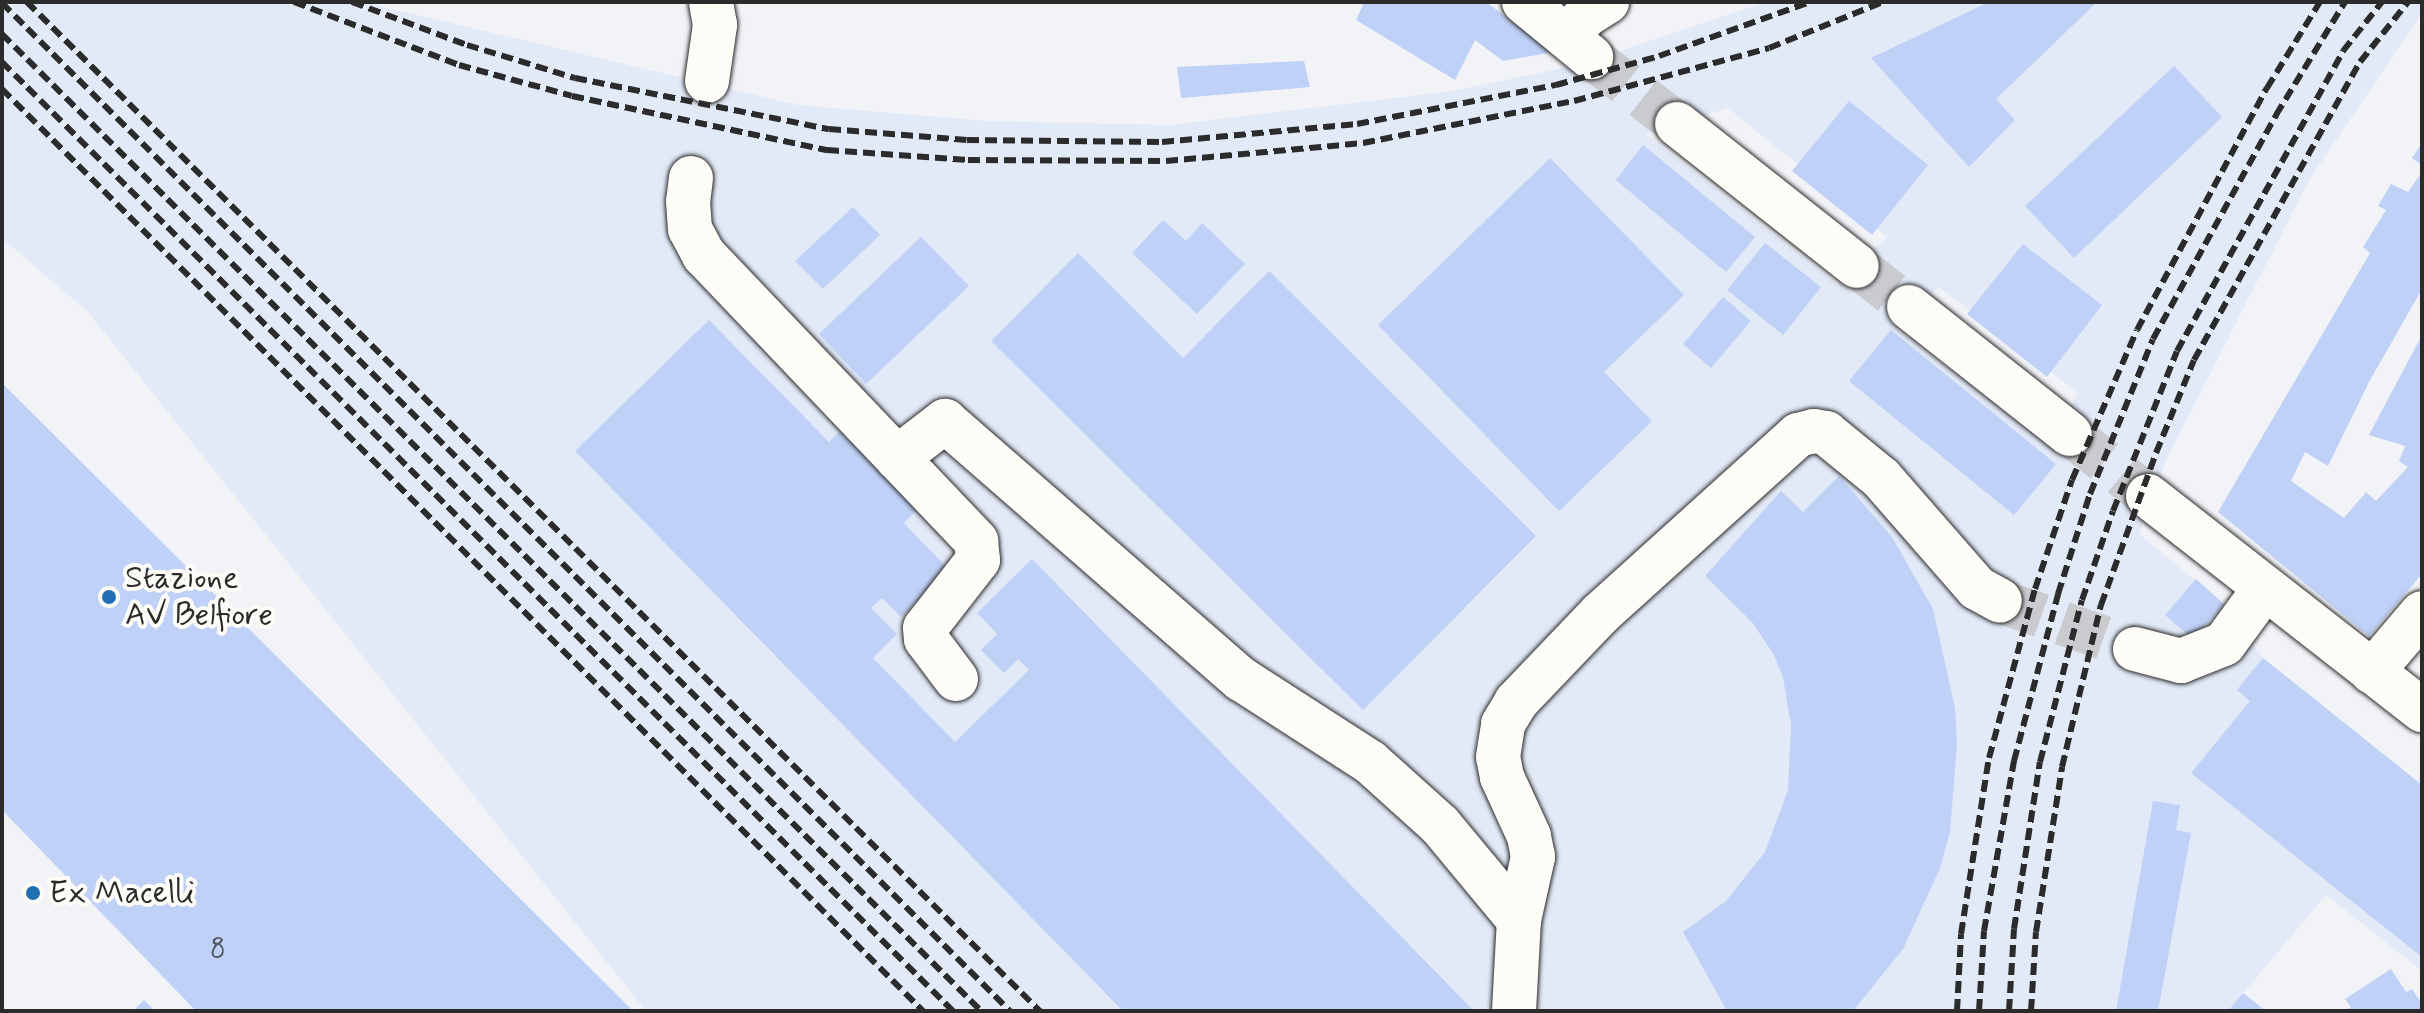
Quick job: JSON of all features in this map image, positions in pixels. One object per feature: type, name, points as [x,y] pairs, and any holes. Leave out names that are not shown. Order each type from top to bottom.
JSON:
[{"type":"street","points":[[707,81],[715,25],[711,2]]},
{"type":"street","points":[[1524,2],[1579,47],[1586,15],[1607,2]]},
{"type":"street","points":[[1677,124],[1857,266]]},
{"type":"street","points":[[691,178],[688,201],[690,229],[704,255],[976,541],[978,560],[925,628],[926,639],[956,679]]},
{"type":"street","points":[[1909,307],[2070,434]]},
{"type":"street","points":[[897,458],[945,421],[1241,679],[1370,762],[1440,825],[1519,920]]},
{"type":"street","points":[[1514,1011],[1519,920],[1533,857],[1529,836],[1502,777],[1498,757],[1503,724],[1600,614],[1798,435],[1814,431],[1826,433],[1881,478],[1977,588],[2000,601]]},
{"type":"street","points":[[2148,496],[2422,710]]},
{"type":"street","points":[[2135,649],[2181,661],[2224,644],[2265,588]]},
{"type":"street","points":[[2372,672],[2422,613]]},
{"type":"shaded area","points":[[2,2],[362,2],[798,105],[987,121],[1170,125],[1453,91],[1582,64],[1765,2],[2422,2],[2422,13],[2309,180],[2167,458],[2139,534],[2224,604],[2263,658],[2422,785],[2422,971],[2326,895],[2228,1011],[646,1011],[88,312],[2,238]],"holes":[[[1728,108],[1887,237],[1837,284],[1646,134]],[[1939,287],[2077,392],[2056,451],[1896,328]]]},
{"type":"building","points":[[1357,2],[1486,2],[1553,52],[1503,61],[1475,40],[1455,80],[1356,20],[1363,5]]},
{"type":"building","points":[[1989,2],[2097,2],[1996,99],[2015,120],[1969,167],[1871,58]]},
{"type":"building","points":[[1304,61],[1310,87],[1181,98],[1177,67]]},
{"type":"building","points":[[2174,66],[2222,117],[2074,258],[2025,206]]},
{"type":"building","points":[[1849,101],[1928,165],[1872,235],[1792,171]]},
{"type":"building","points":[[2422,143],[2422,165],[2412,158]]},
{"type":"building","points":[[1643,145],[1755,237],[1726,272],[1616,180]]},
{"type":"building","points":[[1550,158],[1684,295],[1604,372],[1652,421],[1559,511],[1378,325]]},
{"type":"building","points":[[2422,172],[2422,289],[2369,382],[2328,466],[2305,452],[2291,481],[2344,518],[2366,492],[2376,501],[2408,467],[2399,461],[2405,446],[2369,435],[2422,335],[2422,574],[2369,636],[2218,512],[2370,253],[2363,247],[2386,210],[2378,206],[2391,184],[2408,192]]},
{"type":"building","points":[[853,207],[880,235],[823,289],[795,261]]},
{"type":"building","points":[[1163,220],[1186,241],[1202,223],[1245,264],[1197,314],[1132,253]]},
{"type":"building","points":[[921,237],[969,286],[866,384],[819,334]]},
{"type":"building","points":[[1765,243],[1821,287],[1783,335],[1727,290]]},
{"type":"building","points":[[2023,244],[2102,305],[2047,377],[1967,314]]},
{"type":"building","points":[[1078,253],[1183,358],[1269,271],[1536,536],[1363,710],[991,341]]},
{"type":"building","points":[[1723,297],[1751,321],[1711,368],[1683,344]]},
{"type":"building","points":[[709,320],[829,442],[840,431],[918,509],[904,523],[949,570],[901,617],[882,598],[871,608],[897,634],[873,658],[955,742],[1029,670],[1018,659],[1004,673],[981,650],[997,634],[977,613],[1032,559],[1474,1011],[1123,1011],[575,451]]},
{"type":"building","points":[[1891,330],[2056,464],[2014,515],[1849,381]]},
{"type":"building","name":"Stazione AV Belfiore","points":[[2,383],[633,1011],[196,1011],[2,810]]},
{"type":"building","points":[[1839,476],[1892,537],[1933,609],[1955,708],[1957,744],[1950,832],[1940,868],[1903,949],[1853,1011],[1727,1011],[1683,932],[1726,901],[1765,852],[1788,790],[1791,725],[1783,677],[1774,655],[1752,622],[1705,576],[1781,491],[1803,512]]},
{"type":"building","points":[[2196,579],[2224,604],[2193,639],[2165,615]]},
{"type":"building","points":[[2263,658],[2422,785],[2422,957],[2191,773],[2250,701],[2237,690]]},
{"type":"building","points":[[2153,801],[2180,805],[2176,830],[2191,833],[2158,1011],[2116,1011]]},
{"type":"building","points":[[2391,969],[2406,992],[2412,989],[2422,1004],[2422,1011],[2345,1011],[2351,1007],[2345,999]]},
{"type":"building","points":[[2243,993],[2266,1011],[2228,1011]]},
{"type":"building","points":[[144,1000],[155,1011],[133,1011]]},
{"type":"tunnel","points":[[1591,57],[1677,124]]},
{"type":"tunnel","points":[[1857,266],[1909,307]]},
{"type":"tunnel","points":[[2070,434],[2148,496]]},
{"type":"tunnel","points":[[2000,601],[2135,649]]},
{"type":"railway","points":[[27,2],[1040,1011]]},
{"type":"railway","points":[[294,2],[459,65],[572,96],[827,150],[968,160],[1166,161],[1363,143],[1574,101],[1769,48],[1883,2]]},
{"type":"railway","points":[[352,2],[467,45],[575,78],[829,129],[967,140],[1162,142],[1357,124],[1556,85],[1659,56],[1810,2]]},
{"type":"railway","points":[[1957,1011],[1961,934],[1989,758],[2035,589],[2072,480],[2137,330],[2267,88],[2320,2]]},
{"type":"railway","points":[[1979,1011],[1984,931],[2014,761],[2058,594],[2090,494],[2153,339],[2276,115],[2345,2]]},
{"type":"railway","points":[[2009,1011],[2014,929],[2040,762],[2082,600],[2113,511],[2177,351],[2343,51],[2382,2]]},
{"type":"railway","points":[[2031,1011],[2036,932],[2062,767],[2101,605],[2156,453],[2194,360],[2360,62],[2408,2]]},
{"type":"railway","points":[[2,3],[1010,1011]]},
{"type":"railway","points":[[2,34],[981,1011]]},
{"type":"railway","points":[[2,62],[953,1011]]},
{"type":"railway","points":[[2,89],[923,1011]]},
{"type":"place","name":"Stazione AV Belfiore","points":[[109,597]]},
{"type":"place","name":"Ex Macelli","points":[[33,893]]}]
